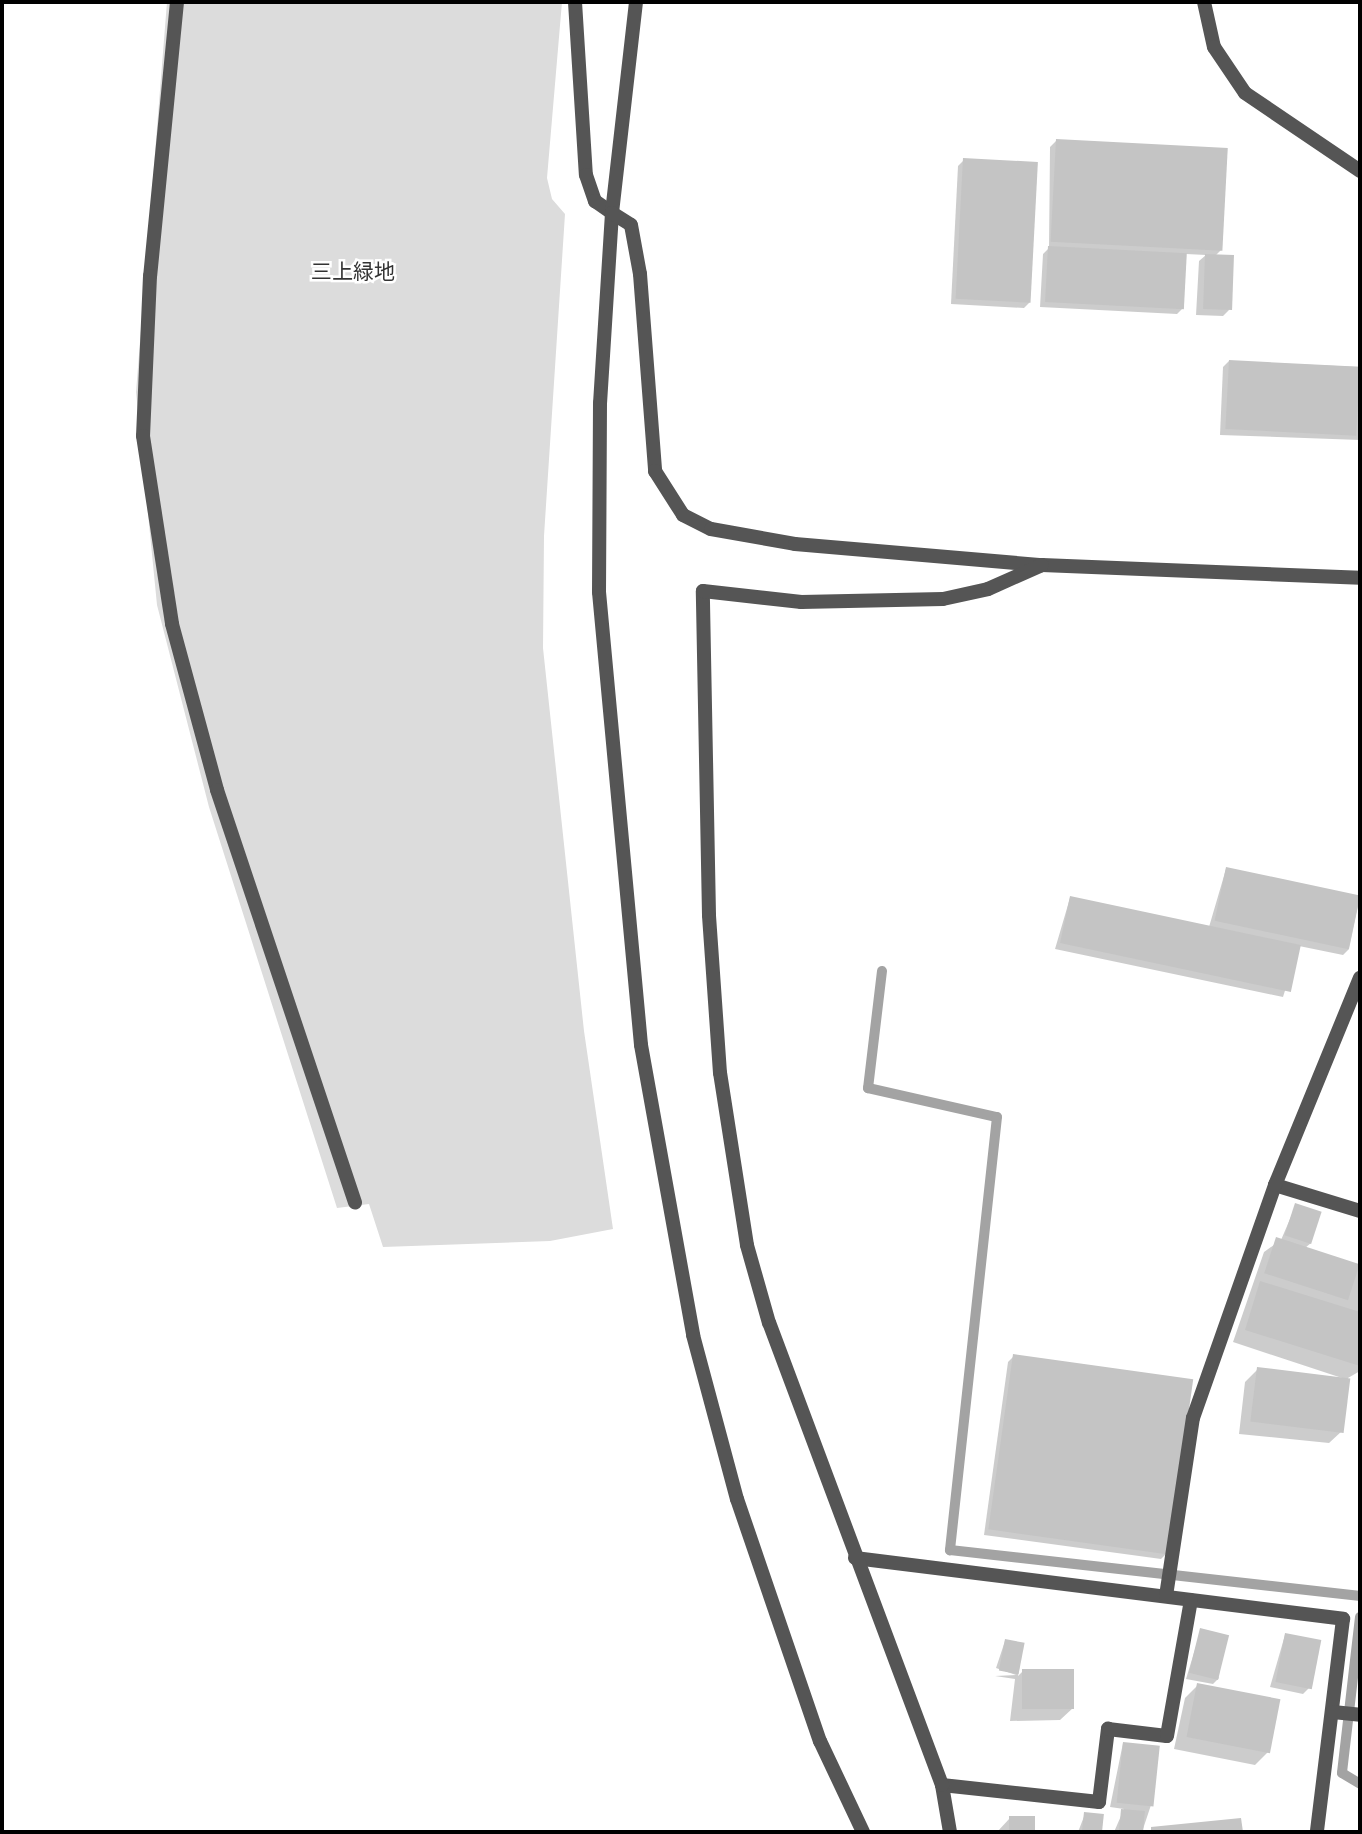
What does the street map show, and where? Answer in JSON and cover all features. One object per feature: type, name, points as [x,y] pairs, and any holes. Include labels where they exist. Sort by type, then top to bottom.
[{"type":"street","points":[[177,2],[150,276],[143,436],[172,624],[217,790],[355,1203]]},
{"type":"street","points":[[575,2],[586,175],[595,201],[631,225],[640,274],[655,471],[683,515],[711,529],[795,544],[1042,565],[1360,578]]},
{"type":"street","points":[[636,2],[612,213],[600,404],[599,592],[641,1045],[693,1335],[737,1499],[820,1741],[863,1832]]},
{"type":"street","points":[[1203,2],[1214,47],[1245,93],[1360,171]]},
{"type":"street","points":[[950,1832],[942,1785],[855,1559],[765,1310],[747,1245],[720,1073],[709,915],[703,591],[801,602],[943,599],[988,589],[1042,565]]},
{"type":"street","points":[[1166,1597],[1193,1418],[1275,1185],[1359,983]]},
{"type":"street","points":[[1275,1185],[1360,1211]]},
{"type":"street","points":[[855,1559],[1343,1619],[1334,1712],[1317,1832]]},
{"type":"street","points":[[942,1785],[1099,1802],[1108,1729],[1167,1736],[1191,1600]]},
{"type":"street","points":[[1334,1712],[1360,1715]]},
{"type":"green space","name":"三上緑地","points":[[167,2],[562,2],[547,178],[552,199],[565,214],[544,536],[543,648],[584,1031],[613,1229],[550,1241],[383,1247],[369,1204],[337,1208],[209,807],[157,605],[136,392]]},
{"type":"building","points":[[1056,139],[1228,148],[1222,251],[1051,242]]},
{"type":"building","points":[[963,158],[1038,162],[1031,303],[956,299]]},
{"type":"building","points":[[1048,246],[1187,253],[1184,309],[1045,302]]},
{"type":"building","points":[[1205,254],[1234,255],[1232,310],[1203,309]]},
{"type":"building","points":[[1229,360],[1360,367],[1356,436],[1225,429]]},
{"type":"building","points":[[1226,867],[1360,895],[1349,949],[1215,921]]},
{"type":"building","points":[[1070,896],[1301,945],[1291,992],[1060,943]]},
{"type":"building","points":[[1295,1203],[1322,1212],[1311,1244],[1284,1235]]},
{"type":"building","points":[[1276,1237],[1360,1264],[1348,1300],[1264,1273]]},
{"type":"building","points":[[1260,1281],[1360,1312],[1360,1366],[1245,1330]]},
{"type":"building","points":[[1013,1354],[1193,1379],[1169,1555],[988,1529]]},
{"type":"building","points":[[1257,1367],[1350,1378],[1344,1433],[1250,1422]]},
{"type":"building","points":[[1200,1628],[1229,1635],[1218,1680],[1189,1673]]},
{"type":"building","points":[[1285,1633],[1321,1640],[1312,1689],[1275,1682]]},
{"type":"building","points":[[1005,1639],[1025,1643],[1019,1674],[999,1670]]},
{"type":"building","points":[[1022,1669],[1074,1669],[1074,1709],[1022,1709]]},
{"type":"building","points":[[1197,1683],[1280,1699],[1270,1753],[1187,1737]]},
{"type":"building","points":[[1123,1742],[1160,1746],[1153,1807],[1117,1803]]},
{"type":"building","points":[[1121,1809],[1145,1811],[1143,1832],[1119,1832]]},
{"type":"building","points":[[1084,1812],[1104,1814],[1102,1832],[1082,1831]]},
{"type":"building","points":[[1009,1816],[1035,1816],[1035,1832],[1009,1832]]},
{"type":"building","points":[[1241,1818],[1243,1832],[1151,1832],[1151,1827]]},
{"type":"waterway","points":[[882,971],[868,1088],[997,1117],[950,1550],[1360,1596]]},
{"type":"waterway","points":[[1360,1617],[1342,1773],[1360,1784]]}]
